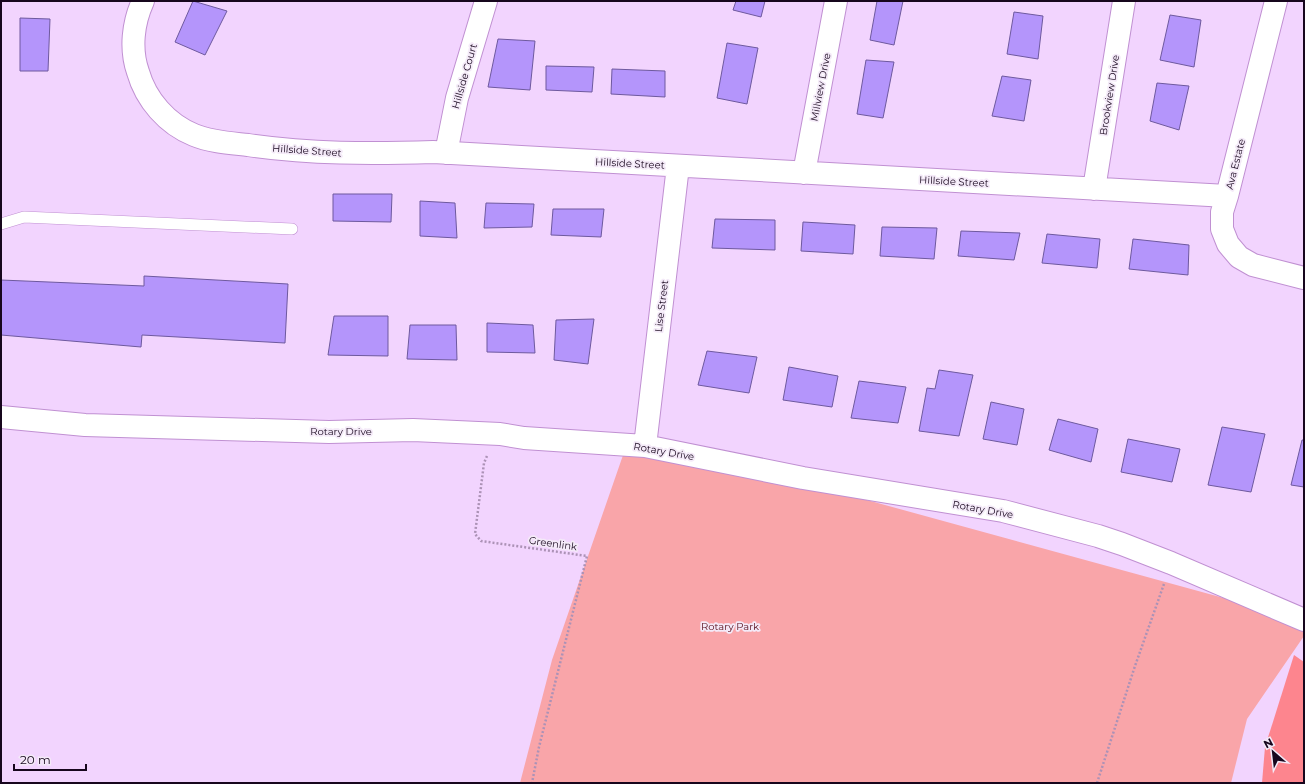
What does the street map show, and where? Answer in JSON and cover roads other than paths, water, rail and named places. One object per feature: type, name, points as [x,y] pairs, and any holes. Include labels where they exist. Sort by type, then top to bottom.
[{"type":"street","name":"Hillside Street","points":[[143,1],[138,14],[134,35],[134,59],[139,78],[145,92],[163,115],[181,128],[194,135],[209,140],[314,152],[367,154],[432,152],[1227,196]]},
{"type":"street","name":"Hillside Court","points":[[446,153],[456,98],[486,1]]},
{"type":"street","name":"Millview Drive","points":[[804,173],[836,1]]},
{"type":"street","name":"Brookview Drive","points":[[1094,189],[1124,1]]},
{"type":"street","name":"Ava Estate","points":[[1276,1],[1222,212],[1222,229],[1228,244],[1239,257],[1254,265],[1304,278]]},
{"type":"street","name":"Lise Street","points":[[645,446],[678,166]]},
{"type":"street","name":"Rotary Drive","points":[[1,417],[84,425],[329,432],[413,430],[500,434],[524,438],[645,446],[804,478],[1003,511],[1111,540],[1171,563],[1304,620]]},
{"type":"lane","points":[[1,224],[24,217],[292,229]]},
{"type":"park label","name":"Rotary Park","points":[[730,626]]}]
